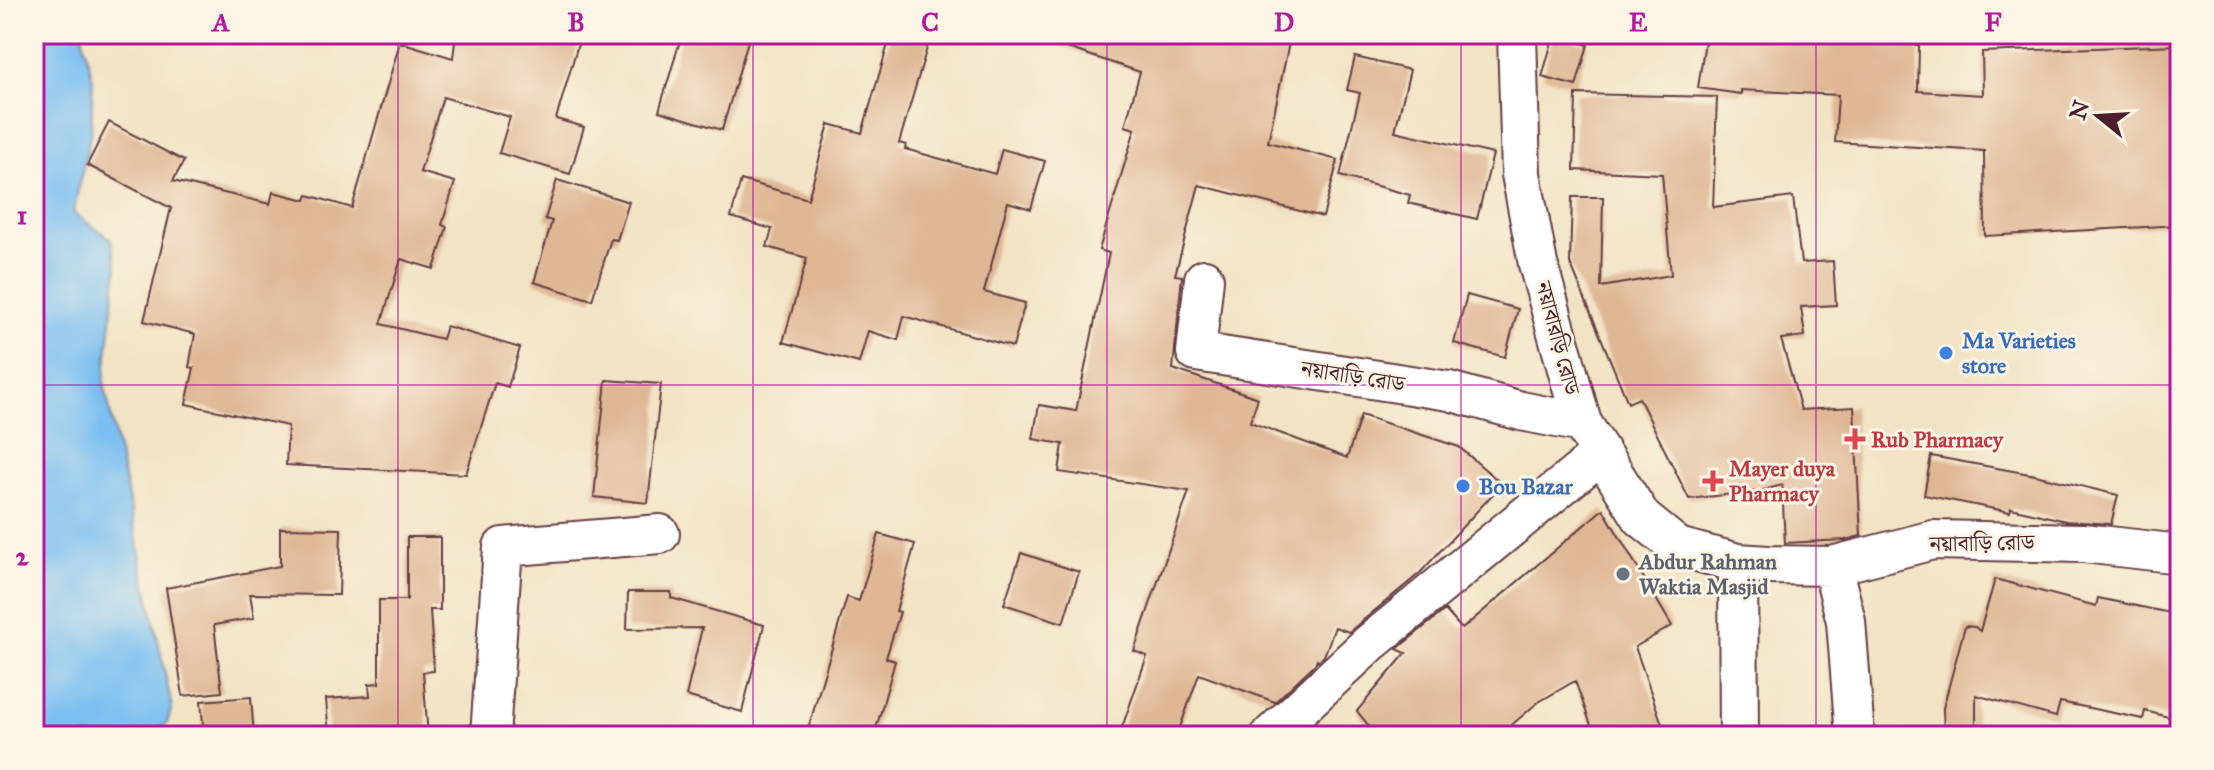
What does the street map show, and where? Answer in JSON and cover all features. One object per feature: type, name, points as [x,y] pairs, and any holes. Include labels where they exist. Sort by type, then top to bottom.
[{"type":"street","name":"নয়াবারড়ি রোড","points":[[1517,34],[1521,174],[1538,264],[1592,439],[1642,518],[1678,547],[1738,563]]},
{"type":"street","name":"নয়াবাড়ি রোড","points":[[1204,279],[1196,352],[1449,391],[1521,411],[1592,439]]},
{"type":"street","points":[[1270,736],[1592,439]]},
{"type":"street","points":[[490,736],[503,547],[660,534]]},
{"type":"street","name":"নয়াবাড়ি রোড","points":[[1738,563],[1832,566],[1933,540],[2083,543],[2180,554]]},
{"type":"street","points":[[1738,563],[1739,736]]},
{"type":"street","points":[[1832,566],[1846,621],[1855,736]]},
{"type":"water","points":[[34,34],[82,34],[93,80],[91,131],[73,213],[111,239],[117,267],[104,383],[172,707],[167,723],[147,736],[49,736],[34,727]]},
{"type":"building","points":[[456,34],[581,34],[556,119],[584,127],[570,174],[499,153],[510,117],[443,97],[420,172],[455,182],[442,225],[447,227],[434,269],[401,259],[381,324],[442,339],[446,326],[520,348],[508,387],[495,383],[466,474],[286,465],[288,426],[186,404],[194,368],[189,367],[195,334],[144,321],[171,208],[87,165],[109,122],[184,161],[173,181],[270,204],[273,192],[306,200],[308,195],[352,208],[400,42],[453,58]]},
{"type":"building","points":[[682,34],[750,34],[722,130],[659,111]]},
{"type":"building","points":[[891,34],[931,34],[899,143],[906,145],[905,149],[995,174],[1002,149],[1045,161],[1031,209],[1008,202],[984,292],[1025,303],[1013,347],[904,316],[898,340],[868,331],[859,363],[783,342],[807,258],[767,247],[772,229],[731,217],[741,180],[808,199],[829,124],[862,133]]},
{"type":"building","points":[[1044,34],[1249,34],[1289,43],[1268,142],[1338,160],[1323,217],[1199,185],[1175,275],[1182,276],[1173,369],[1258,398],[1250,422],[1347,458],[1361,415],[1459,447],[1502,484],[1420,573],[1349,632],[1335,627],[1324,656],[1317,659],[1275,702],[1199,674],[1177,736],[1119,736],[1147,656],[1134,651],[1189,491],[1059,472],[1063,444],[1033,439],[1039,405],[1076,411],[1109,253],[1099,250],[1135,129],[1125,126],[1140,72],[1043,40]]},
{"type":"building","points":[[1706,34],[1806,36],[1806,41],[1919,45],[1918,91],[1983,95],[1982,52],[2180,45],[2180,225],[1985,236],[1984,151],[1835,142],[1838,95],[1741,90],[1741,94],[1698,88]]},
{"type":"building","points":[[1554,35],[1588,45],[1576,86],[1542,77]]},
{"type":"building","points":[[1355,57],[1410,70],[1395,131],[1493,154],[1477,219],[1408,203],[1410,195],[1340,176],[1360,93],[1347,90]]},
{"type":"building","points":[[1576,94],[1717,97],[1713,207],[1793,197],[1801,263],[1833,261],[1836,305],[1801,307],[1805,336],[1781,339],[1801,410],[1854,407],[1861,536],[1845,540],[1785,543],[1782,485],[1760,491],[1689,499],[1639,398],[1628,403],[1570,263],[1572,197],[1603,197],[1601,287],[1671,275],[1662,174],[1574,170]]},
{"type":"building","points":[[557,180],[629,202],[617,240],[611,239],[592,300],[534,282],[552,221],[545,219]]},
{"type":"building","points":[[1467,295],[1518,309],[1505,357],[1454,343]]},
{"type":"building","points":[[606,380],[661,384],[648,503],[594,497]]},
{"type":"building","points":[[1931,456],[2035,475],[2118,495],[2111,524],[2066,521],[2011,508],[2010,512],[1924,495]]},
{"type":"building","points":[[1603,509],[1672,626],[1635,647],[1663,727],[1639,736],[1595,736],[1575,681],[1537,703],[1499,736],[1377,736],[1357,711],[1406,653],[1397,649],[1445,610],[1462,629]]},
{"type":"building","points":[[280,528],[341,529],[339,595],[250,594],[254,618],[214,625],[222,692],[183,696],[166,588],[280,566]]},
{"type":"building","points":[[879,534],[915,544],[886,658],[895,661],[874,736],[806,736],[847,597],[859,601]]},
{"type":"building","points":[[407,537],[440,537],[440,610],[430,610],[434,671],[423,672],[428,736],[329,736],[326,699],[370,696],[369,684],[379,683],[379,600],[407,600]]},
{"type":"building","points":[[1021,553],[1079,572],[1063,623],[1004,604]]},
{"type":"building","points":[[1995,579],[2096,606],[2098,598],[2180,615],[2180,720],[2145,711],[2143,719],[2060,702],[2056,717],[1976,695],[1976,736],[1944,736],[1943,708],[1965,626],[1980,631]]},
{"type":"building","points":[[628,592],[671,592],[671,598],[764,625],[742,712],[686,696],[702,628],[627,629]]},
{"type":"building","points":[[251,697],[254,736],[204,736],[201,701]]},
{"type":"place","name":"Ma Varieties store","points":[[1946,353]]},
{"type":"place","name":"Rub Pharmacy","points":[[1855,439]]},
{"type":"place","name":"Mayer duya Pharmacy","points":[[1713,481]]},
{"type":"place","name":"Bou Bazar","points":[[1463,486]]},
{"type":"place","name":"Abdur Rahman Waktia Masjid","points":[[1623,574]]}]
